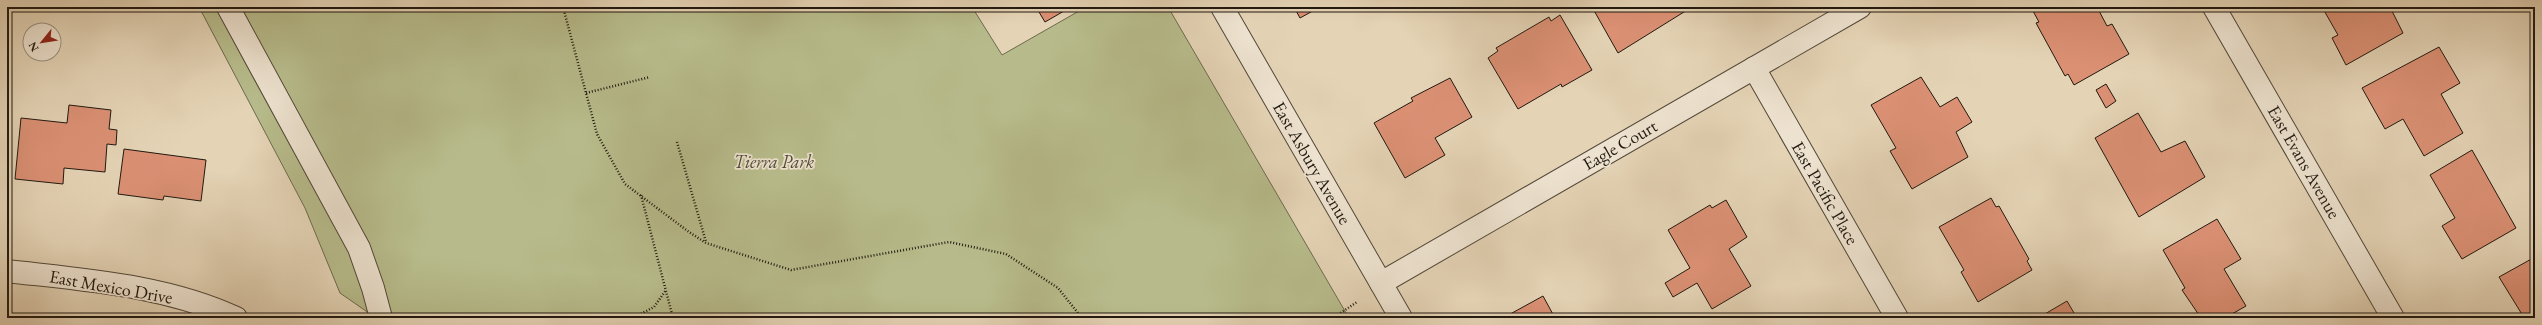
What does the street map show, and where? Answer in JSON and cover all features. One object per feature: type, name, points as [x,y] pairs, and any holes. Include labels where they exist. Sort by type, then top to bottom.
[{"type":"street","points":[[228,7],[359,248],[373,288],[380,318]]},
{"type":"street","name":"East Asbury Avenue","points":[[1222,7],[1401,318]]},
{"type":"street","name":"Eagle Court","points":[[1381,283],[1860,7]]},
{"type":"street","name":"East Evans Avenue","points":[[2214,7],[2393,318]]},
{"type":"street","name":"East Pacific Place","points":[[1754,68],[1897,318]]},
{"type":"street","name":"East Mexico Drive","points":[[7,271],[120,285],[177,298],[236,318]]},
{"type":"path","points":[[563,7],[597,134],[625,184],[706,243],[791,270],[949,242],[1006,254],[1058,288],[1082,318]]},
{"type":"path","points":[[586,94],[650,77]]},
{"type":"path","points":[[677,142],[706,243]]},
{"type":"path","points":[[640,195],[673,318]]},
{"type":"path","points":[[633,318],[654,307],[666,289]]},
{"type":"green space","name":"Tierra Park","points":[[199,7],[972,7],[1002,55],[1086,7],[1168,7],[1349,318],[376,318],[340,293],[305,208]]},
{"type":"building","points":[[1036,7],[1071,7],[1045,22]]},
{"type":"building","points":[[1294,7],[1320,7],[1300,18]]},
{"type":"building","points":[[1592,7],[1692,7],[1618,53]]},
{"type":"building","points":[[2040,7],[2097,7],[2107,26],[2112,24],[2129,54],[2074,85],[2068,74],[2065,76],[2036,23],[2039,22],[2033,11]]},
{"type":"building","points":[[2322,7],[2390,7],[2403,33],[2346,65],[2332,38],[2338,35]]},
{"type":"building","points":[[1560,15],[1592,70],[1562,87],[1561,84],[1518,109],[1488,58],[1498,51],[1496,48],[1549,17],[1551,21]]},
{"type":"building","points":[[2439,47],[2460,83],[2441,94],[2463,133],[2424,156],[2403,119],[2385,129],[2362,88]]},
{"type":"building","points":[[1921,77],[1940,107],[1957,97],[1972,122],[1956,132],[1968,157],[1912,189],[1890,151],[1896,148],[1871,105]]},
{"type":"building","points":[[1450,78],[1472,117],[1435,138],[1445,155],[1405,178],[1374,123],[1413,101],[1411,98]]},
{"type":"building","points":[[2106,84],[2116,101],[2106,108],[2096,90]]},
{"type":"building","points":[[69,105],[111,110],[109,129],[117,130],[116,145],[107,144],[105,172],[64,168],[63,184],[15,179],[21,118],[67,123]]},
{"type":"building","points":[[2138,113],[2161,152],[2185,141],[2205,177],[2139,217],[2095,138]]},
{"type":"building","points":[[124,149],[206,160],[201,201],[164,196],[163,200],[118,194]]},
{"type":"building","points":[[2472,150],[2516,228],[2462,259],[2442,226],[2455,218],[2430,175]]},
{"type":"building","points":[[1991,198],[1996,207],[1999,206],[2029,259],[2027,261],[2032,270],[1978,302],[1961,272],[1964,270],[1939,227]]},
{"type":"building","points":[[1726,200],[1747,237],[1729,249],[1751,286],[1712,309],[1697,283],[1673,297],[1665,283],[1690,268],[1668,230],[1710,205],[1712,208]]},
{"type":"building","points":[[2217,219],[2241,259],[2224,269],[2246,306],[2225,318],[2201,318],[2182,290],[2185,288],[2163,250]]},
{"type":"building","points":[[2535,257],[2535,318],[2520,318],[2523,316],[2499,277]]},
{"type":"building","points":[[1543,296],[1555,318],[1503,318]]},
{"type":"building","points":[[2067,301],[2077,318],[2038,318]]}]
